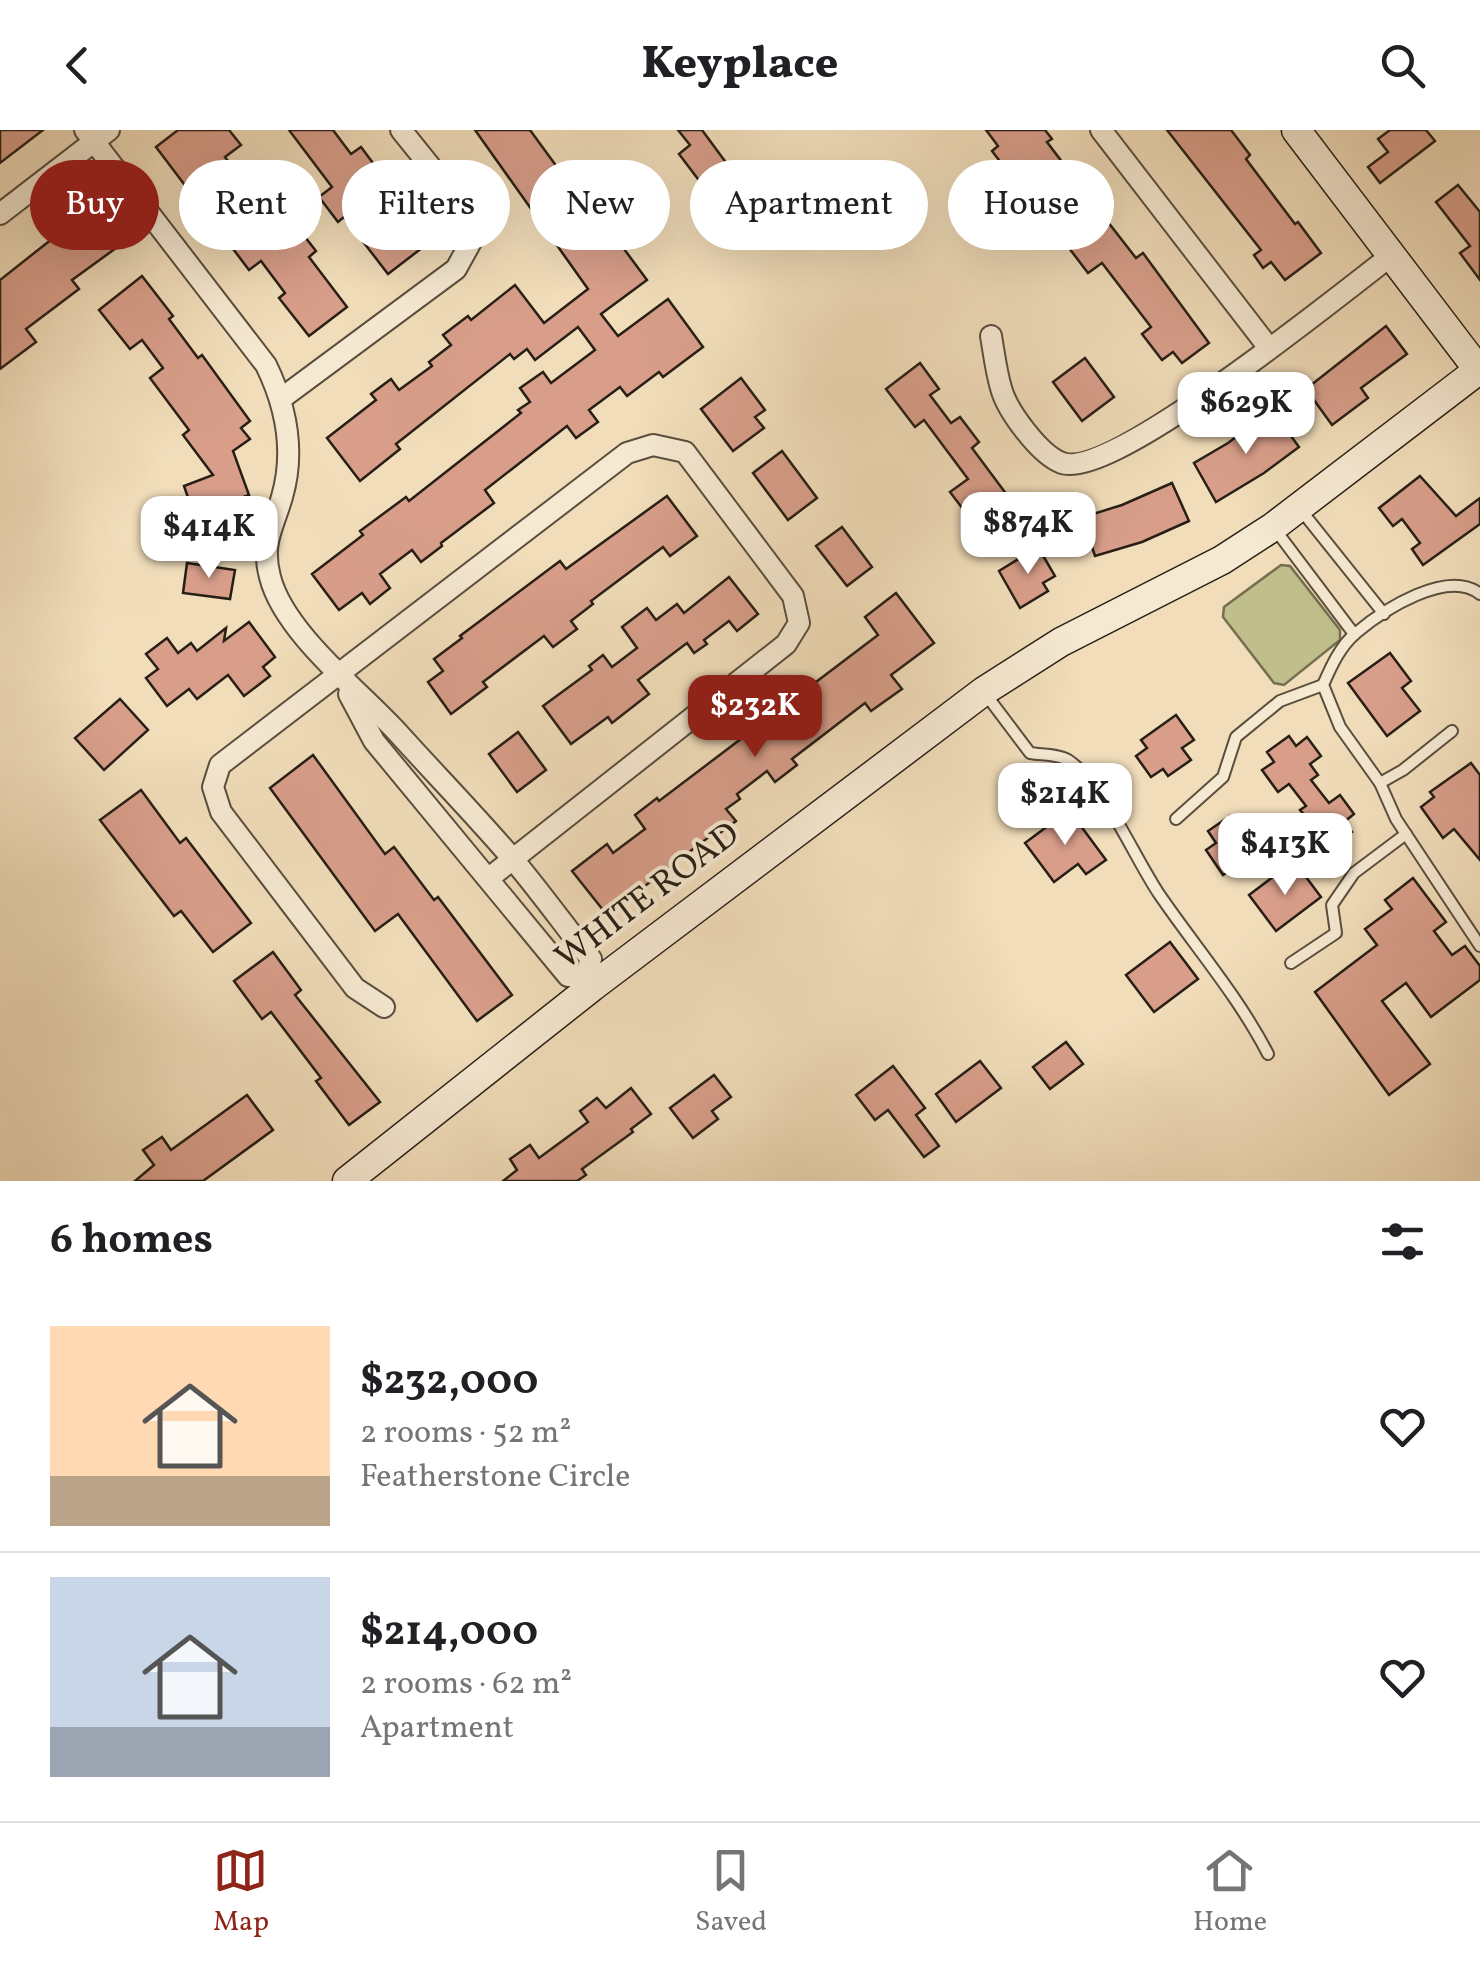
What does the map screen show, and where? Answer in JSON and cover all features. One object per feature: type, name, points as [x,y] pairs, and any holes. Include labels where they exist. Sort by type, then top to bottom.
[{"type":"street","points":[[282,398],[456,269],[472,240],[463,206],[401,130]]},
{"type":"street","points":[[1101,130],[1269,348]]},
{"type":"street","points":[[1296,130],[1480,370]]},
{"type":"street","points":[[0,214],[96,134],[266,365],[282,398],[288,434],[284,494],[265,543],[270,579],[290,618],[513,859],[591,959],[588,982],[568,976],[374,741],[339,674]]},
{"type":"street","points":[[991,336],[1002,393],[1039,450],[1065,464],[1094,461],[1172,419],[1392,255]]},
{"type":"street","name":"WHITE ROAD","points":[[347,1181],[588,982],[992,685],[1061,642],[1222,560],[1299,508],[1480,370]]},
{"type":"street","points":[[384,1008],[356,988],[221,812],[213,787],[220,765],[627,452],[653,445],[684,452],[794,596],[799,623],[786,644],[489,878]]},
{"type":"lane","points":[[1299,508],[1384,614]]},
{"type":"lane","points":[[1273,527],[1354,634]]},
{"type":"lane","points":[[1480,594],[1470,586],[1438,585],[1384,614],[1354,634],[1334,660],[1324,685],[1340,727],[1380,783],[1406,834],[1480,946]]},
{"type":"lane","points":[[992,685],[1030,753],[1070,761],[1101,798],[1157,891],[1241,1003],[1268,1054]]},
{"type":"lane","points":[[1176,819],[1223,777],[1236,737],[1280,701],[1324,685]]},
{"type":"lane","points":[[1380,783],[1452,732]]},
{"type":"lane","points":[[1291,963],[1336,934],[1332,905],[1354,873],[1406,834]]},
{"type":"shaded area","points":[[1281,565],[1290,566],[1340,630],[1340,640],[1284,685],[1274,683],[1223,617],[1224,607]]},
{"type":"building","points":[[0,130],[43,130],[0,163]]},
{"type":"building","points":[[178,130],[229,130],[241,145],[225,157],[227,160],[179,160],[179,177],[156,147]]},
{"type":"building","points":[[289,130],[333,130],[351,154],[361,147],[371,160],[342,160],[342,219],[338,222],[322,201],[322,195],[332,187],[322,174],[322,160],[312,160]]},
{"type":"building","points":[[475,130],[530,130],[552,160],[530,160],[530,207],[510,179],[510,160],[496,160]]},
{"type":"building","points":[[678,130],[702,130],[724,160],[690,160],[690,169],[679,154],[690,145]]},
{"type":"building","points":[[986,130],[1045,130],[1052,139],[1047,142],[1061,160],[999,160],[992,151],[998,146]]},
{"type":"building","points":[[1167,130],[1231,130],[1250,155],[1246,159],[1321,253],[1285,280],[1271,262],[1263,268],[1254,255],[1261,250]]},
{"type":"building","points":[[1390,130],[1426,130],[1435,141],[1380,183],[1368,167],[1388,152],[1378,139]]},
{"type":"building","points":[[1458,185],[1480,212],[1480,280],[1460,253],[1470,246],[1436,202]]},
{"type":"building","points":[[1114,230],[1136,258],[1143,253],[1209,343],[1182,363],[1173,352],[1162,360],[1142,334],[1151,327],[1102,263],[1088,273],[1071,250],[1114,250]]},
{"type":"building","points":[[38,250],[113,250],[72,280],[79,289],[26,329],[36,342],[0,369],[0,280]]},
{"type":"building","points":[[234,250],[315,250],[309,257],[347,307],[309,336],[279,298],[285,293],[261,261],[249,270]]},
{"type":"building","points":[[369,250],[419,250],[388,274]]},
{"type":"building","points":[[560,250],[625,250],[647,280],[601,314],[618,336],[668,299],[703,347],[663,377],[659,372],[627,396],[620,387],[589,410],[598,422],[576,438],[567,426],[485,490],[494,503],[442,546],[421,562],[412,550],[380,574],[390,588],[370,604],[362,593],[339,610],[312,574],[363,535],[360,531],[406,497],[409,501],[521,413],[518,410],[530,402],[520,388],[543,372],[551,383],[595,350],[578,327],[535,360],[527,349],[514,359],[510,354],[396,444],[400,449],[360,481],[327,438],[376,400],[371,394],[391,379],[399,390],[432,366],[429,362],[451,345],[443,335],[468,316],[471,320],[515,285],[544,323],[588,289]]},
{"type":"building","points":[[142,276],[173,316],[169,319],[198,358],[202,355],[250,421],[241,428],[250,439],[233,451],[249,495],[194,515],[184,486],[213,475],[183,435],[189,430],[150,378],[163,368],[142,340],[130,349],[99,310]]},
{"type":"building","points":[[1386,326],[1407,354],[1361,388],[1368,398],[1332,425],[1306,389]]},
{"type":"building","points":[[1085,358],[1114,397],[1082,421],[1053,382]]},
{"type":"building","points":[[920,363],[939,389],[930,395],[951,423],[960,417],[979,442],[972,448],[1007,495],[972,521],[950,492],[968,479],[924,420],[915,427],[886,389]]},
{"type":"building","points":[[741,378],[765,410],[755,417],[764,428],[733,451],[701,409]]},
{"type":"building","points":[[1272,410],[1299,447],[1216,502],[1194,463]]},
{"type":"building","points":[[782,451],[817,498],[788,520],[753,473]]},
{"type":"building","points":[[1420,476],[1456,516],[1480,498],[1480,524],[1423,565],[1412,549],[1420,543],[1402,519],[1393,526],[1379,508]]},
{"type":"building","points":[[1172,483],[1189,521],[1142,542],[1095,556],[1091,544],[1072,550],[1064,523],[1122,505]]},
{"type":"building","points":[[667,496],[697,536],[670,556],[663,547],[591,601],[593,604],[571,621],[577,629],[553,647],[544,636],[483,682],[487,687],[451,714],[428,682],[443,671],[434,659],[560,561],[566,569]]},
{"type":"building","points":[[842,527],[872,567],[847,586],[816,546]]},
{"type":"building","points":[[1038,547],[1055,576],[1043,583],[1048,591],[1020,608],[999,571]]},
{"type":"building","points":[[187,563],[235,570],[230,599],[183,593]]},
{"type":"building","points":[[729,577],[758,614],[737,631],[729,621],[694,653],[687,643],[638,680],[649,694],[612,723],[608,717],[571,744],[543,706],[592,670],[589,666],[603,655],[612,667],[637,648],[622,627],[647,608],[656,620],[677,604],[684,613]]},
{"type":"building","points":[[896,593],[934,643],[891,675],[902,689],[871,711],[865,703],[792,759],[797,765],[775,782],[767,771],[737,794],[740,799],[726,809],[736,821],[716,836],[714,833],[607,915],[572,871],[607,844],[613,853],[645,829],[635,815],[657,798],[659,801],[878,635],[865,617]]},
{"type":"building","points":[[249,622],[275,657],[263,667],[270,676],[244,696],[228,675],[197,699],[189,689],[167,706],[146,678],[158,669],[146,654],[167,638],[178,653],[191,643],[197,651],[226,628],[224,641]]},
{"type":"building","points":[[1390,653],[1411,681],[1402,688],[1420,711],[1387,736],[1348,683]]},
{"type":"building","points":[[120,699],[148,730],[104,770],[75,738]]},
{"type":"building","points":[[1176,715],[1194,740],[1182,748],[1191,760],[1168,776],[1163,769],[1151,777],[1136,756],[1147,748],[1141,740]]},
{"type":"building","points":[[518,732],[546,770],[517,792],[489,754]]},
{"type":"building","points":[[1289,736],[1296,746],[1307,737],[1321,756],[1310,764],[1318,775],[1311,780],[1329,803],[1340,795],[1354,814],[1344,822],[1352,832],[1329,849],[1323,840],[1311,849],[1296,828],[1308,819],[1300,810],[1306,806],[1289,784],[1278,792],[1262,770],[1274,762],[1267,752]]},
{"type":"building","points":[[313,755],[385,854],[394,847],[434,900],[438,897],[512,995],[477,1021],[398,914],[375,931],[270,788]]},
{"type":"building","points":[[1471,763],[1480,775],[1480,860],[1454,829],[1443,838],[1421,807],[1434,797],[1430,792]]},
{"type":"building","points":[[141,790],[180,843],[186,838],[251,923],[213,952],[181,911],[174,916],[100,820]]},
{"type":"building","points":[[1069,810],[1106,860],[1086,874],[1078,864],[1054,882],[1025,843]]},
{"type":"building","points":[[1230,816],[1238,827],[1250,818],[1268,843],[1223,875],[1206,850],[1216,843],[1208,831]]},
{"type":"building","points":[[1300,869],[1321,897],[1276,931],[1249,895],[1282,870],[1288,878]]},
{"type":"building","points":[[1413,878],[1446,922],[1434,931],[1452,955],[1465,946],[1480,966],[1480,980],[1431,1017],[1406,983],[1382,1001],[1430,1064],[1389,1095],[1315,992],[1377,945],[1365,929],[1392,909],[1385,900]]},
{"type":"building","points":[[1170,942],[1198,979],[1154,1012],[1126,975]]},
{"type":"building","points":[[273,952],[301,990],[295,995],[380,1102],[349,1125],[316,1081],[321,1078],[271,1012],[262,1019],[234,981]]},
{"type":"building","points":[[1066,1042],[1083,1064],[1050,1089],[1033,1067]]},
{"type":"building","points":[[980,1061],[1001,1088],[956,1122],[936,1094]]},
{"type":"building","points":[[893,1066],[925,1108],[916,1115],[939,1146],[924,1157],[888,1110],[875,1120],[856,1095]]},
{"type":"building","points":[[714,1075],[731,1097],[712,1111],[718,1119],[693,1138],[670,1108]]},
{"type":"building","points":[[631,1088],[651,1114],[582,1169],[586,1175],[577,1181],[503,1181],[517,1170],[510,1159],[530,1145],[539,1158],[588,1122],[580,1111],[597,1098],[606,1108]]},
{"type":"building","points":[[247,1095],[273,1130],[203,1181],[135,1181],[154,1165],[143,1150],[162,1137],[171,1150]]}]
